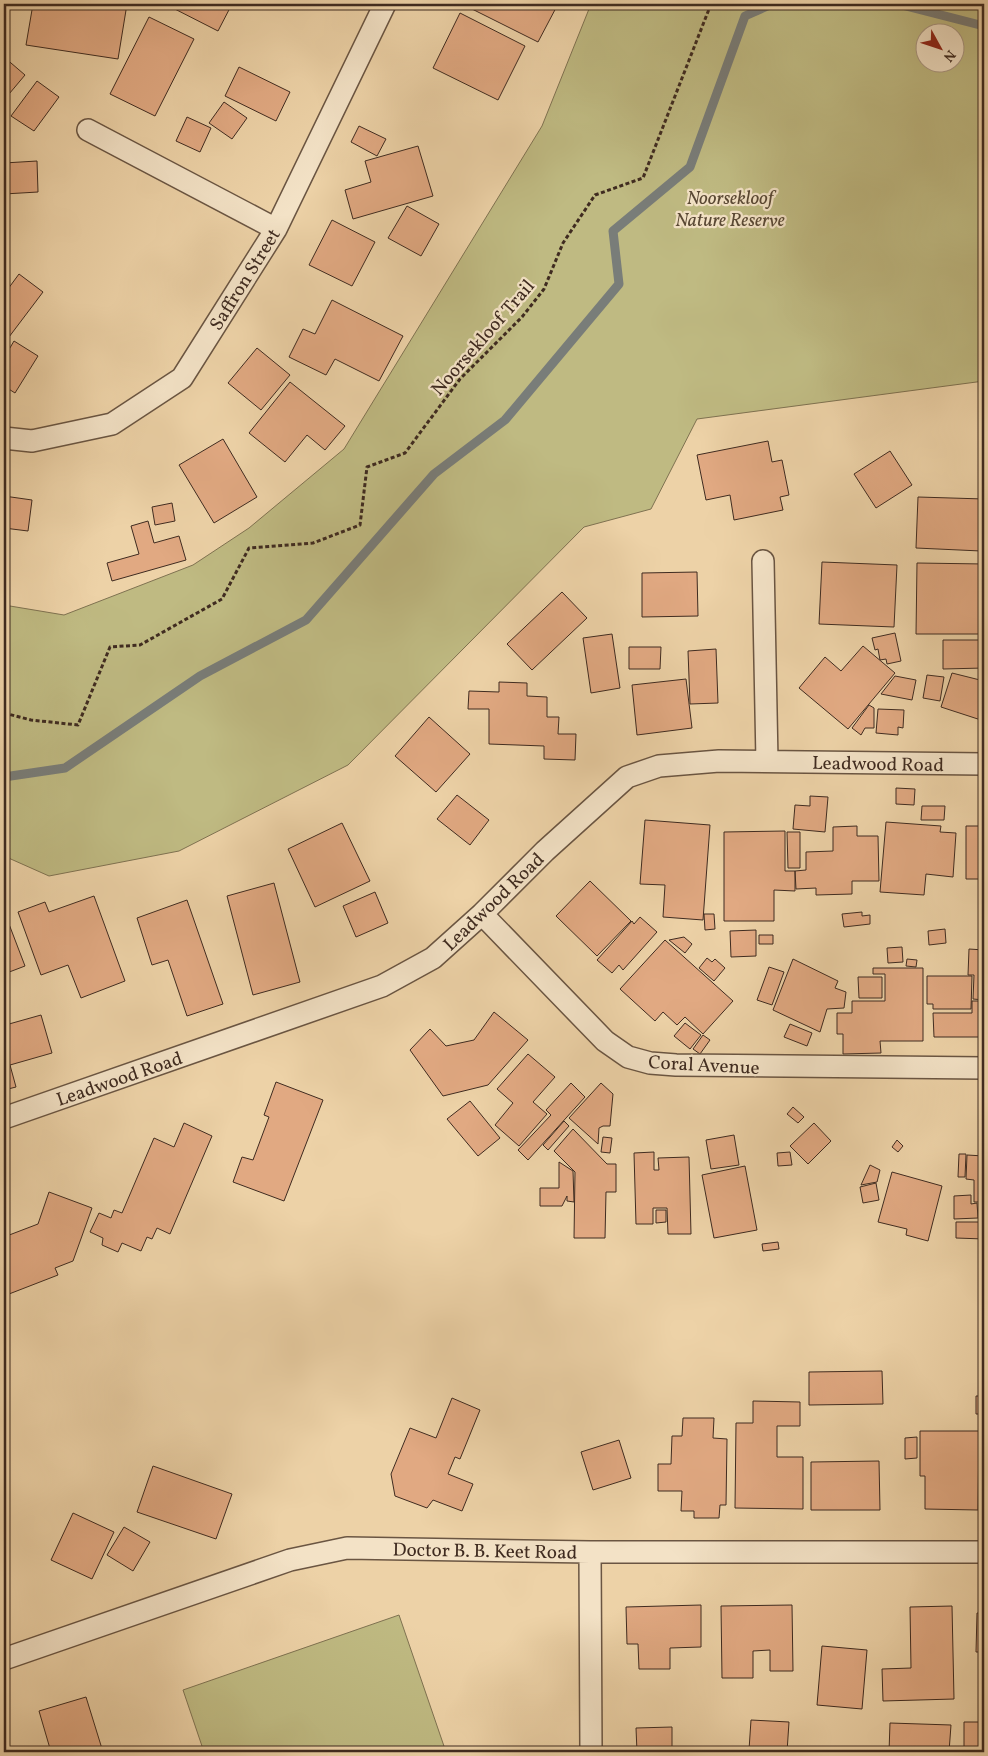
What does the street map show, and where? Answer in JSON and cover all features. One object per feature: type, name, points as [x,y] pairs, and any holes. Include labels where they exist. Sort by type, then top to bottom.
[{"type":"street","name":"Saffron Street","points":[[4,438],[32,441],[112,424],[182,378],[276,229],[385,4]]},
{"type":"street","points":[[88,130],[276,229]]},
{"type":"street","points":[[763,561],[767,761]]},
{"type":"street","name":"Leadwood Road","points":[[4,1118],[382,986],[433,958],[482,914],[545,851],[627,777],[659,766],[719,761],[984,764]]},
{"type":"street","name":"Coral Avenue","points":[[482,914],[605,1041],[628,1057],[650,1063],[701,1067],[984,1068]]},
{"type":"street","name":"Doctor B. B. Keet Road","points":[[4,1659],[290,1560],[347,1548],[590,1552],[984,1552]]},
{"type":"street","points":[[590,1552],[591,1752]]},
{"type":"path","name":"Noorsekloof Trail","points":[[4,713],[32,720],[78,725],[110,647],[140,645],[222,598],[249,548],[313,542],[360,525],[367,467],[405,453],[460,378],[522,317],[544,289],[563,243],[595,195],[643,178],[711,4]]},
{"type":"green space","name":"Noorsekloof Nature Reserve","points":[[591,4],[984,4],[984,381],[697,419],[651,509],[584,527],[348,765],[179,851],[49,876],[4,856],[4,605],[64,615],[193,565],[249,528],[344,449],[542,126]]},
{"type":"green space","points":[[399,1615],[446,1752],[204,1752],[183,1690]]},
{"type":"building","points":[[33,4],[64,4],[87,7],[87,4],[127,4],[118,59],[26,45]]},
{"type":"building","points":[[165,4],[232,4],[218,31]]},
{"type":"building","points":[[462,4],[558,4],[538,42]]},
{"type":"building","points":[[460,13],[525,46],[498,100],[433,68]]},
{"type":"building","points":[[149,17],[194,39],[155,116],[110,94]]},
{"type":"building","points":[[4,57],[25,75],[4,100]]},
{"type":"building","points":[[239,67],[290,92],[276,121],[225,96]]},
{"type":"building","points":[[37,81],[59,97],[34,131],[11,116]]},
{"type":"building","points":[[224,102],[247,118],[232,139],[209,123]]},
{"type":"building","points":[[187,117],[211,128],[200,152],[176,141]]},
{"type":"building","points":[[359,126],[386,139],[377,156],[351,142]]},
{"type":"building","points":[[418,146],[433,196],[353,219],[345,190],[371,182],[365,161]]},
{"type":"building","points":[[37,161],[38,192],[4,194],[4,163]]},
{"type":"building","points":[[407,206],[439,224],[421,256],[388,238]]},
{"type":"building","points":[[332,220],[375,242],[352,286],[309,265]]},
{"type":"building","points":[[19,274],[43,292],[9,337],[4,333],[4,292]]},
{"type":"building","points":[[332,300],[403,336],[379,381],[335,359],[326,375],[289,357],[303,329],[315,334]]},
{"type":"building","points":[[14,341],[38,356],[15,393],[4,386],[4,358]]},
{"type":"building","points":[[257,348],[290,375],[261,410],[228,383]]},
{"type":"building","points":[[290,382],[345,426],[325,450],[307,435],[285,462],[249,433]]},
{"type":"building","points":[[223,439],[257,497],[214,523],[179,465]]},
{"type":"building","points":[[768,441],[772,462],[782,460],[789,495],[780,497],[783,510],[734,520],[730,495],[706,500],[697,455]]},
{"type":"building","points":[[890,451],[912,485],[876,508],[854,474]]},
{"type":"building","points":[[4,496],[32,500],[28,531],[4,528]]},
{"type":"building","points":[[918,497],[984,499],[981,551],[916,548]]},
{"type":"building","points":[[172,503],[175,521],[155,525],[152,507]]},
{"type":"building","points":[[148,521],[154,543],[179,536],[186,560],[112,581],[107,563],[139,554],[131,526]]},
{"type":"building","points":[[822,562],[897,565],[894,627],[819,624]]},
{"type":"building","points":[[917,563],[984,564],[984,634],[916,634]]},
{"type":"building","points":[[697,572],[698,616],[642,617],[642,573]]},
{"type":"building","points":[[562,592],[587,618],[532,670],[507,644]]},
{"type":"building","points":[[895,633],[901,661],[887,664],[886,659],[880,660],[878,649],[875,650],[872,638]]},
{"type":"building","points":[[612,634],[620,688],[591,693],[583,638]]},
{"type":"building","points":[[943,640],[984,640],[984,668],[943,669]]},
{"type":"building","points":[[863,646],[895,673],[848,729],[799,688],[825,657],[841,671]]},
{"type":"building","points":[[629,647],[661,647],[660,669],[629,669]]},
{"type":"building","points":[[716,649],[718,703],[690,704],[688,651]]},
{"type":"building","points":[[952,673],[984,681],[984,721],[941,707]]},
{"type":"building","points":[[927,675],[944,677],[940,701],[923,698]]},
{"type":"building","points":[[895,676],[916,680],[912,700],[881,694]]},
{"type":"building","points":[[686,679],[692,728],[637,735],[632,685]]},
{"type":"building","points":[[499,682],[527,683],[527,696],[547,697],[547,717],[559,717],[558,734],[576,734],[575,760],[544,759],[544,746],[489,744],[489,709],[468,709],[469,691],[499,692]]},
{"type":"building","points":[[869,705],[874,708],[874,728],[865,728],[861,735],[852,728]]},
{"type":"building","points":[[878,709],[904,710],[903,728],[898,727],[898,735],[876,733]]},
{"type":"building","points":[[429,717],[470,754],[436,792],[395,756]]},
{"type":"building","points":[[896,788],[915,789],[914,805],[896,804]]},
{"type":"building","points":[[457,795],[489,820],[470,845],[437,819]]},
{"type":"building","points":[[810,796],[828,797],[825,832],[793,829],[795,805],[810,806]]},
{"type":"building","points":[[922,806],[945,806],[944,820],[921,820]]},
{"type":"building","points":[[645,820],[710,825],[703,920],[663,917],[665,885],[640,884]]},
{"type":"building","points":[[886,822],[941,826],[940,832],[956,833],[953,877],[926,874],[924,895],[880,892]]},
{"type":"building","points":[[342,823],[370,881],[315,907],[288,849]]},
{"type":"building","points":[[857,826],[857,836],[878,836],[879,881],[852,881],[852,894],[816,895],[816,888],[796,889],[795,871],[806,870],[806,852],[833,851],[833,827]]},
{"type":"building","points":[[966,826],[984,826],[984,879],[966,879]]},
{"type":"building","points":[[785,831],[785,871],[795,871],[795,891],[774,890],[774,921],[724,921],[724,832]]},
{"type":"building","points":[[787,832],[800,832],[800,868],[788,868]]},
{"type":"building","points":[[590,881],[631,921],[597,956],[556,916]]},
{"type":"building","points":[[274,883],[300,982],[253,995],[227,896]]},
{"type":"building","points":[[375,892],[388,923],[356,937],[343,906]]},
{"type":"building","points":[[94,896],[125,981],[81,998],[68,965],[41,975],[18,912],[45,902],[49,912]]},
{"type":"building","points":[[187,900],[223,1004],[187,1016],[168,960],[152,965],[137,918]]},
{"type":"building","points":[[4,911],[25,966],[4,974]]},
{"type":"building","points":[[862,912],[862,916],[870,915],[870,924],[844,927],[842,914]]},
{"type":"building","points":[[704,914],[714,914],[715,929],[705,930]]},
{"type":"building","points":[[640,917],[657,932],[623,970],[619,965],[612,973],[597,960],[632,921],[634,924]]},
{"type":"building","points":[[945,929],[946,943],[929,945],[928,931]]},
{"type":"building","points":[[756,930],[756,956],[731,957],[730,931]]},
{"type":"building","points":[[759,935],[773,935],[773,944],[759,944]]},
{"type":"building","points":[[684,937],[692,944],[685,953],[669,940]]},
{"type":"building","points":[[665,940],[733,1001],[703,1034],[685,1017],[677,1025],[663,1012],[655,1021],[620,989]]},
{"type":"building","points":[[902,947],[903,962],[888,963],[887,948]]},
{"type":"building","points":[[969,949],[984,950],[984,1000],[973,999],[974,975],[968,975]]},
{"type":"building","points":[[707,958],[712,962],[715,959],[725,968],[714,981],[699,968]]},
{"type":"building","points":[[793,959],[838,981],[835,988],[846,992],[844,1008],[827,1009],[820,1032],[773,1010]]},
{"type":"building","points":[[907,959],[917,960],[916,967],[906,966]]},
{"type":"building","points":[[769,967],[784,972],[772,1005],[757,1000]]},
{"type":"building","points":[[873,968],[923,968],[923,1041],[880,1041],[881,1053],[843,1054],[843,1034],[837,1034],[837,1013],[852,1013],[852,1001],[885,1001],[885,974],[873,974]]},
{"type":"building","points":[[927,976],[972,976],[971,1009],[933,1009],[933,1004],[927,1004]]},
{"type":"building","points":[[858,977],[882,977],[882,998],[859,998]]},
{"type":"building","points":[[972,1001],[982,1001],[983,1037],[934,1037],[933,1013],[972,1013]]},
{"type":"building","points":[[4,1007],[9,1024],[41,1015],[52,1053],[10,1065],[16,1087],[4,1090]]},
{"type":"building","points":[[494,1012],[528,1040],[488,1085],[443,1096],[410,1050],[430,1029],[446,1046],[474,1040]]},
{"type":"building","points":[[685,1023],[701,1035],[690,1049],[674,1036]]},
{"type":"building","points":[[790,1024],[812,1033],[807,1046],[784,1037]]},
{"type":"building","points":[[703,1035],[710,1040],[700,1054],[693,1049]]},
{"type":"building","points":[[528,1054],[555,1077],[533,1102],[547,1114],[519,1146],[495,1125],[513,1103],[497,1089]]},
{"type":"building","points":[[276,1082],[323,1100],[284,1201],[233,1182],[242,1157],[253,1160],[269,1117],[264,1115]]},
{"type":"building","points":[[571,1083],[585,1097],[528,1160],[518,1150],[551,1115],[546,1110]]},
{"type":"building","points":[[601,1083],[613,1094],[610,1126],[599,1128],[598,1144],[569,1118]]},
{"type":"building","points":[[470,1101],[500,1138],[478,1156],[447,1119]]},
{"type":"building","points":[[793,1107],[804,1117],[798,1123],[787,1114]]},
{"type":"building","points":[[564,1121],[569,1126],[548,1150],[543,1145]]},
{"type":"building","points":[[184,1123],[212,1136],[170,1234],[157,1228],[152,1239],[147,1237],[141,1251],[122,1243],[118,1252],[102,1245],[103,1238],[90,1232],[99,1213],[111,1218],[114,1210],[122,1213],[154,1138],[174,1147]]},
{"type":"building","points":[[814,1123],[831,1141],[808,1164],[790,1146]]},
{"type":"building","points":[[573,1129],[607,1164],[616,1164],[616,1192],[606,1192],[605,1238],[574,1238],[575,1172],[554,1151]]},
{"type":"building","points":[[734,1135],[739,1165],[711,1169],[706,1140]]},
{"type":"building","points":[[603,1137],[612,1138],[610,1153],[601,1152]]},
{"type":"building","points":[[897,1140],[903,1146],[898,1152],[892,1147]]},
{"type":"building","points":[[654,1152],[654,1170],[659,1170],[658,1158],[689,1157],[691,1234],[668,1234],[667,1208],[653,1208],[653,1224],[636,1224],[634,1153]]},
{"type":"building","points":[[790,1152],[792,1165],[778,1166],[777,1153]]},
{"type":"building","points":[[959,1154],[966,1154],[965,1177],[958,1177]]},
{"type":"building","points":[[967,1155],[984,1156],[984,1217],[980,1217],[980,1202],[974,1202],[974,1180],[966,1179]]},
{"type":"building","points":[[559,1162],[573,1171],[574,1202],[567,1201],[567,1196],[562,1206],[540,1206],[540,1188],[559,1188]]},
{"type":"building","points":[[870,1165],[880,1170],[877,1182],[861,1185]]},
{"type":"building","points":[[745,1166],[757,1230],[714,1238],[702,1175]]},
{"type":"building","points":[[892,1172],[942,1186],[928,1241],[906,1235],[907,1229],[878,1222]]},
{"type":"building","points":[[876,1183],[879,1200],[863,1203],[860,1187]]},
{"type":"building","points":[[49,1192],[92,1208],[73,1261],[55,1268],[58,1275],[9,1294],[4,1281],[6,1269],[4,1237],[38,1224]]},
{"type":"building","points":[[971,1195],[971,1204],[977,1203],[978,1218],[954,1219],[954,1196]]},
{"type":"building","points":[[656,1210],[666,1210],[666,1222],[656,1223]]},
{"type":"building","points":[[956,1222],[984,1222],[984,1239],[956,1238]]},
{"type":"building","points":[[778,1242],[779,1249],[763,1251],[762,1244]]},
{"type":"building","points":[[882,1371],[883,1404],[809,1405],[809,1372]]},
{"type":"building","points":[[976,1396],[984,1396],[984,1414],[976,1414]]},
{"type":"building","points":[[452,1398],[480,1410],[460,1459],[455,1457],[448,1474],[473,1484],[462,1511],[433,1500],[427,1508],[395,1496],[391,1474],[410,1428],[436,1438]]},
{"type":"building","points":[[753,1401],[800,1402],[800,1426],[777,1426],[777,1457],[803,1457],[803,1509],[735,1508],[736,1423],[753,1423]]},
{"type":"building","points":[[683,1418],[714,1418],[713,1438],[727,1439],[726,1505],[720,1505],[719,1518],[694,1518],[694,1511],[681,1511],[682,1491],[658,1491],[658,1464],[671,1464],[672,1436],[682,1436]]},
{"type":"building","points":[[920,1431],[979,1431],[978,1510],[925,1509],[925,1476],[920,1476]]},
{"type":"building","points":[[917,1437],[917,1458],[905,1459],[905,1438]]},
{"type":"building","points":[[619,1440],[631,1478],[593,1490],[581,1452]]},
{"type":"building","points":[[879,1461],[880,1510],[811,1510],[811,1462]]},
{"type":"building","points":[[153,1466],[232,1494],[216,1539],[137,1512]]},
{"type":"building","points":[[73,1513],[114,1532],[92,1579],[51,1560]]},
{"type":"building","points":[[124,1527],[150,1542],[133,1571],[107,1555]]},
{"type":"building","points":[[701,1605],[701,1647],[670,1648],[670,1669],[639,1669],[638,1644],[627,1644],[626,1607]]},
{"type":"building","points":[[792,1605],[793,1671],[770,1671],[770,1650],[753,1651],[753,1678],[722,1678],[721,1606]]},
{"type":"building","points":[[952,1606],[954,1699],[883,1701],[882,1669],[911,1668],[910,1607]]},
{"type":"building","points":[[977,1613],[984,1613],[984,1652],[976,1652]]},
{"type":"building","points":[[822,1646],[867,1650],[862,1709],[817,1705]]},
{"type":"building","points":[[86,1697],[103,1752],[51,1752],[39,1711]]},
{"type":"building","points":[[751,1720],[789,1722],[787,1752],[733,1752],[733,1749],[749,1750]]},
{"type":"building","points":[[964,1722],[984,1722],[984,1752],[964,1752]]},
{"type":"building","points":[[890,1723],[951,1725],[949,1752],[889,1752]]},
{"type":"building","points":[[672,1727],[672,1752],[637,1752],[636,1728]]},
{"type":"waterway","points":[[4,777],[65,768],[200,676],[306,620],[434,474],[505,420],[619,284],[613,231],[690,167],[745,16],[772,4]]},
{"type":"waterway","points":[[898,4],[984,26]]}]
